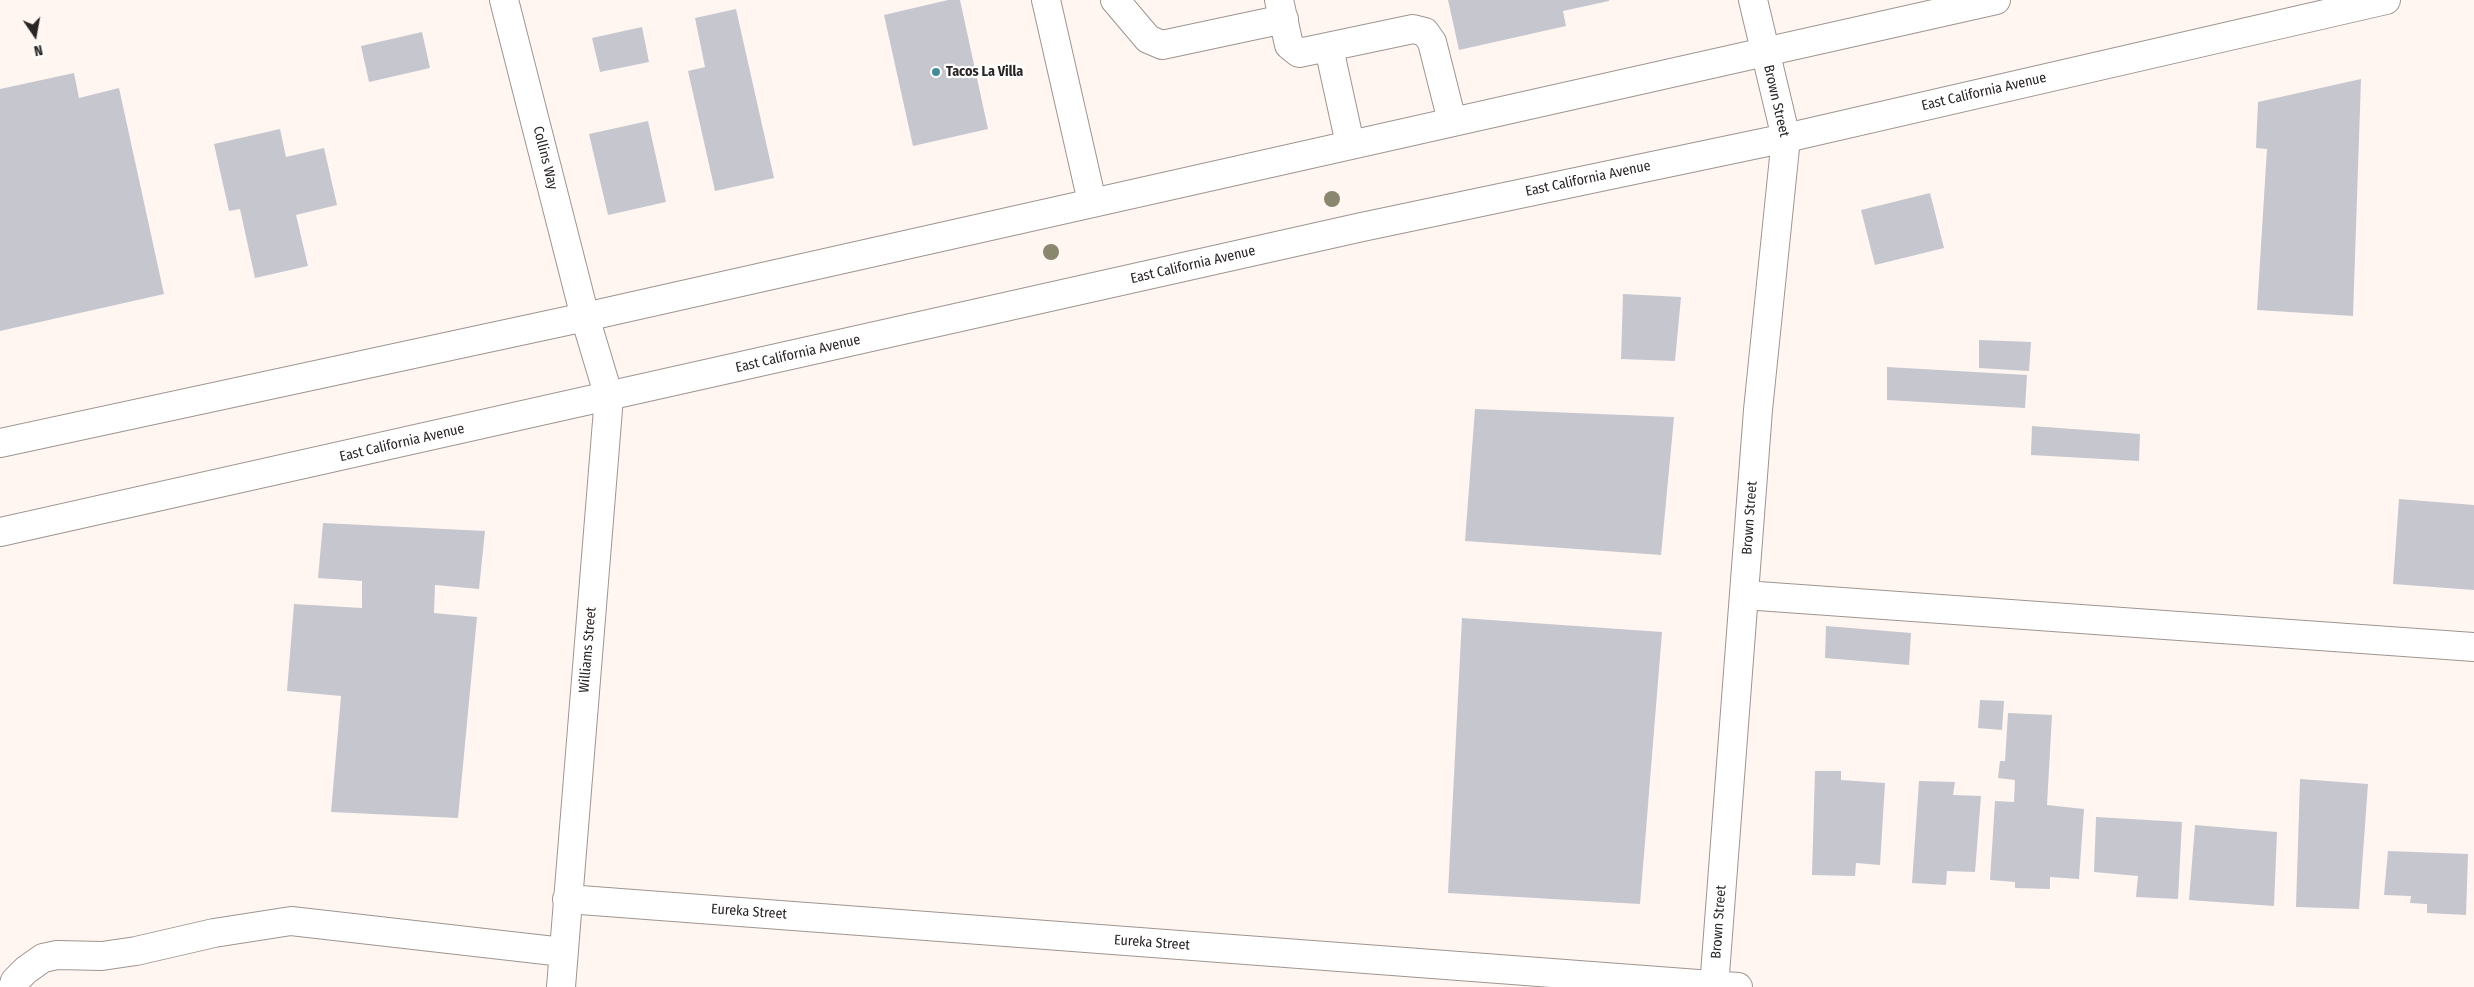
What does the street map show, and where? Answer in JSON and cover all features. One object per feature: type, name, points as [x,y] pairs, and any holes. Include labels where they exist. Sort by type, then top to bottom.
[{"type":"main road","name":"Collins Way","points":[[504,0],[585,316]]},
{"type":"main road","points":[[1046,0],[1092,202]]},
{"type":"main road","points":[[1115,0],[1148,39],[1162,45],[1282,10],[1289,45],[1299,53],[1413,29],[1425,32],[1432,42],[1452,121]]},
{"type":"main road","name":"Brown Street","points":[[1722,986],[1744,595],[1758,410],[1786,138],[1753,0]]},
{"type":"main road","points":[[0,443],[585,316],[1996,0]]},
{"type":"main road","name":"East California Avenue","points":[[0,532],[1362,227],[1786,138],[2386,0]]},
{"type":"main road","points":[[1330,48],[1350,144]]},
{"type":"main road","name":"Williams Street","points":[[561,987],[609,397],[585,316]]},
{"type":"main road","points":[[1744,595],[2474,647]]},
{"type":"main road","name":"Eureka Street","points":[[568,899],[1722,986]]},
{"type":"main road","points":[[13,987],[15,981],[26,970],[43,958],[57,955],[102,956],[136,951],[214,933],[291,921],[564,952]]},
{"type":"building","name":"Tacos La Villa","points":[[948,0],[960,0],[988,129],[913,146],[884,15]]},
{"type":"building","points":[[1448,0],[1609,1],[1563,11],[1566,26],[1459,50]]},
{"type":"building","points":[[736,9],[774,178],[715,191],[688,71],[705,67],[695,18]]},
{"type":"building","points":[[642,27],[649,62],[600,72],[592,38]]},
{"type":"building","points":[[422,32],[430,68],[369,82],[361,46]]},
{"type":"building","points":[[74,73],[79,98],[119,88],[164,294],[0,331],[0,89]]},
{"type":"building","points":[[2361,79],[2353,316],[2257,310],[2267,149],[2256,148],[2258,102]]},
{"type":"building","points":[[648,121],[666,202],[608,215],[589,134]]},
{"type":"building","points":[[280,129],[286,157],[324,148],[337,205],[296,215],[308,266],[255,278],[240,209],[229,211],[214,144]]},
{"type":"building","points":[[1930,193],[1944,248],[1875,265],[1861,210]]},
{"type":"building","points":[[1623,294],[1681,297],[1675,361],[1621,359]]},
{"type":"building","points":[[1979,340],[2031,342],[2029,371],[1979,368]]},
{"type":"building","points":[[1887,367],[2027,375],[2025,408],[1887,400]]},
{"type":"building","points":[[1475,409],[1674,417],[1661,555],[1465,541]]},
{"type":"building","points":[[2032,426],[2140,434],[2139,461],[2031,455]]},
{"type":"building","points":[[2399,499],[2474,505],[2474,590],[2393,584]]},
{"type":"building","points":[[323,523],[485,531],[479,589],[435,585],[434,613],[477,617],[458,818],[331,812],[341,696],[287,691],[294,604],[362,608],[362,581],[318,578]]},
{"type":"building","points":[[1462,618],[1662,632],[1640,904],[1448,893]]},
{"type":"building","points":[[1826,626],[1911,633],[1909,665],[1825,658]]},
{"type":"building","points":[[1980,700],[2004,701],[2002,730],[1978,728]]},
{"type":"building","points":[[2008,713],[2052,715],[2047,805],[2084,809],[2079,879],[2050,877],[2050,889],[2015,888],[2015,882],[1990,880],[1995,801],[2014,802],[2015,780],[1998,778],[2000,761],[2005,761]]},
{"type":"building","points":[[1815,771],[1841,771],[1841,780],[1885,783],[1880,865],[1856,863],[1855,876],[1812,875]]},
{"type":"building","points":[[2300,779],[2368,784],[2359,909],[2296,907]]},
{"type":"building","points":[[1919,781],[1955,782],[1953,795],[1981,796],[1975,872],[1947,871],[1946,885],[1912,883]]},
{"type":"building","points":[[2096,817],[2182,822],[2178,899],[2136,897],[2138,876],[2094,872]]},
{"type":"building","points":[[2195,825],[2277,832],[2274,906],[2189,900]]},
{"type":"building","points":[[2388,851],[2468,854],[2466,915],[2427,913],[2427,904],[2410,903],[2411,896],[2384,895]]},
{"type":"place","name":"Tacos La Villa","points":[[936,72]]}]
